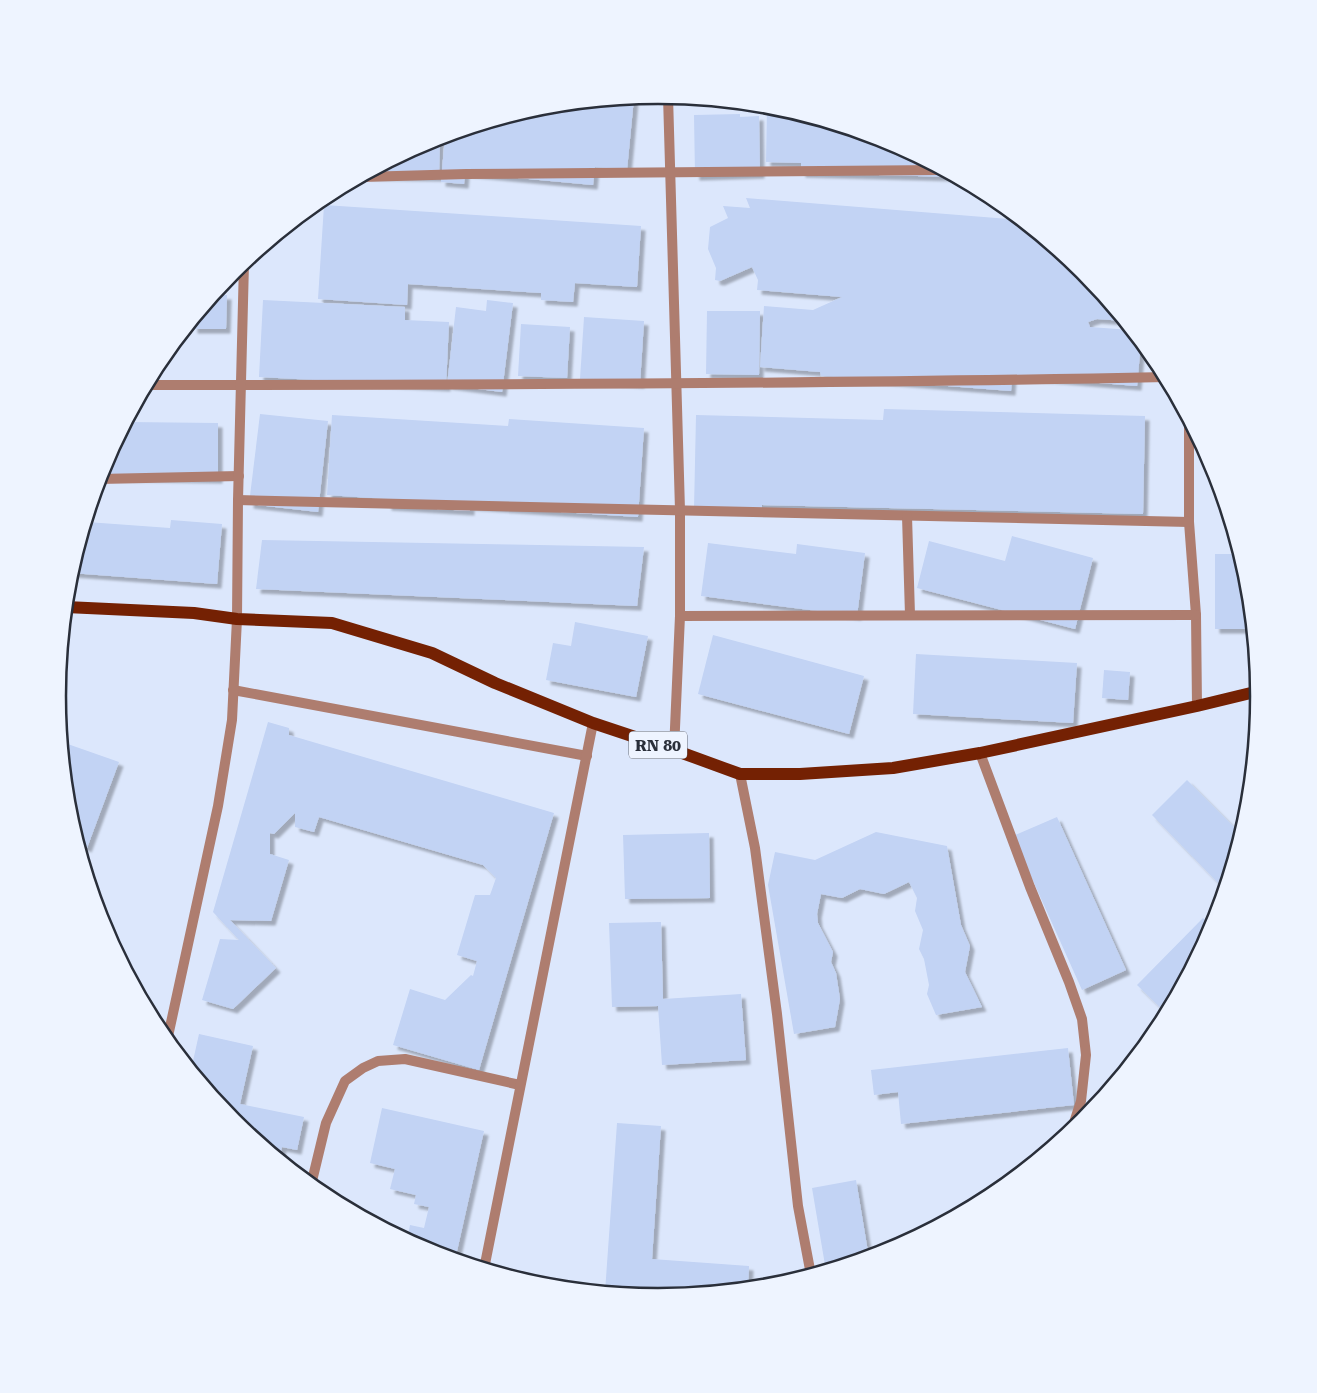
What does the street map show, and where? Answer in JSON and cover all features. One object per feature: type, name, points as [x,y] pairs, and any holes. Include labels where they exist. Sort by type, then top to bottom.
[{"type":"main road","name":"RN 80","points":[[73,607],[194,613],[237,619],[332,623],[432,653],[495,683],[593,723],[740,774],[800,774],[893,768],[980,753],[1251,693]]},
{"type":"street","points":[[668,105],[680,510],[680,616],[674,750]]},
{"type":"street","points":[[376,177],[670,171],[929,170]]},
{"type":"street","points":[[169,1030],[218,806],[232,720],[237,619],[244,275]]},
{"type":"street","points":[[155,385],[677,384],[925,382],[1157,377]]},
{"type":"street","points":[[1189,433],[1189,522],[1196,615],[1197,706]]},
{"type":"street","points":[[108,479],[239,476]]},
{"type":"street","points":[[238,500],[1189,522]]},
{"type":"street","points":[[907,516],[910,615]]},
{"type":"street","points":[[680,616],[1196,615]]},
{"type":"street","points":[[233,690],[587,756]]},
{"type":"street","points":[[485,1263],[593,723]]},
{"type":"street","points":[[980,753],[1082,1019],[1086,1055],[1081,1101],[1076,1116]]},
{"type":"street","points":[[740,774],[755,848],[777,1014],[798,1206],[810,1269]]},
{"type":"street","points":[[313,1177],[326,1123],[345,1081],[363,1068],[378,1061],[406,1059],[520,1084]]},
{"type":"building","points":[[633,105],[627,170],[595,167],[593,185],[465,173],[464,184],[441,182],[444,145],[505,124],[543,116],[581,109]]},
{"type":"building","points":[[740,114],[740,117],[759,116],[760,174],[695,176],[694,115]]},
{"type":"building","points":[[767,115],[812,124],[849,136],[885,149],[941,177],[801,173],[801,163],[766,162]]},
{"type":"building","points":[[440,146],[439,177],[376,176]]},
{"type":"building","points":[[746,198],[1008,219],[1049,251],[1104,306],[1115,320],[1097,319],[1088,322],[1090,327],[1123,329],[1128,336],[1140,352],[1137,386],[1012,376],[1011,391],[821,376],[820,372],[760,367],[764,306],[813,310],[842,297],[757,290],[758,280],[752,267],[720,281],[715,280],[716,268],[708,249],[710,227],[728,218],[723,206],[750,208]]},
{"type":"building","points":[[327,205],[641,226],[637,287],[575,283],[573,302],[541,300],[541,293],[408,284],[407,305],[318,299],[324,208]]},
{"type":"building","points":[[224,295],[227,295],[226,329],[195,329]]},
{"type":"building","points":[[263,300],[405,307],[405,320],[449,322],[446,387],[259,377]]},
{"type":"building","points":[[487,300],[513,303],[502,392],[447,385],[456,307],[486,311]]},
{"type":"building","points":[[707,311],[760,311],[759,375],[706,374]]},
{"type":"building","points":[[584,317],[644,321],[640,384],[580,379]]},
{"type":"building","points":[[521,324],[570,327],[567,378],[518,376]]},
{"type":"building","points":[[884,409],[1145,416],[1143,514],[762,505],[762,511],[694,509],[696,415],[883,420]]},
{"type":"building","points":[[260,414],[328,421],[318,512],[249,504]]},
{"type":"building","points":[[332,415],[508,426],[509,419],[644,428],[638,517],[470,506],[470,511],[387,506],[387,499],[327,495]]},
{"type":"building","points":[[134,422],[218,423],[218,479],[108,477]]},
{"type":"building","points":[[171,520],[222,524],[217,584],[80,574],[93,522],[170,528]]},
{"type":"building","points":[[1012,536],[1093,558],[1075,629],[917,588],[929,541],[1005,561]]},
{"type":"building","points":[[262,540],[644,547],[637,606],[256,589]]},
{"type":"building","points":[[708,543],[796,554],[797,544],[865,553],[857,616],[701,596]]},
{"type":"building","points":[[1215,554],[1233,554],[1247,629],[1215,629]]},
{"type":"building","points":[[575,622],[648,636],[636,697],[546,680],[553,643],[571,646]]},
{"type":"building","points":[[713,635],[864,676],[849,734],[698,694]]},
{"type":"building","points":[[916,654],[1077,663],[1073,723],[913,714]]},
{"type":"building","points":[[1104,670],[1130,672],[1128,700],[1102,698]]},
{"type":"building","points":[[268,722],[289,728],[289,735],[554,813],[479,1070],[393,1045],[410,989],[445,1000],[471,975],[473,976],[477,961],[457,955],[475,895],[490,895],[496,878],[483,865],[319,817],[314,832],[295,827],[295,813],[274,834],[270,833],[270,854],[289,860],[271,921],[230,920],[276,968],[233,1009],[202,1000],[220,939],[239,940],[213,912]]},
{"type":"building","points":[[69,744],[119,762],[87,848],[71,774]]},
{"type":"building","points":[[1187,780],[1236,829],[1220,885],[1152,815]]},
{"type":"building","points":[[1057,817],[1126,970],[1082,990],[1013,836]]},
{"type":"building","points":[[876,832],[947,846],[961,925],[970,946],[965,972],[982,1007],[936,1015],[927,994],[929,985],[924,959],[919,949],[923,930],[915,911],[917,898],[909,882],[884,894],[860,889],[842,898],[821,894],[817,914],[818,923],[833,952],[831,962],[836,973],[840,999],[835,1027],[794,1034],[768,885],[775,852],[815,860]]},
{"type":"building","points":[[709,833],[710,898],[625,899],[623,835]]},
{"type":"building","points":[[1203,918],[1207,922],[1190,958],[1161,1009],[1137,985]]},
{"type":"building","points":[[661,922],[663,999],[741,994],[746,1060],[662,1065],[658,1006],[612,1007],[609,923]]},
{"type":"building","points":[[199,1034],[253,1046],[240,1104],[304,1117],[297,1150],[282,1147],[281,1152],[268,1142],[213,1087],[193,1062]]},
{"type":"building","points":[[1068,1048],[1074,1105],[901,1124],[898,1092],[874,1095],[871,1070]]},
{"type":"building","points":[[382,1108],[484,1131],[457,1253],[408,1233],[410,1225],[424,1228],[429,1207],[414,1204],[416,1195],[390,1189],[395,1169],[370,1163]]},
{"type":"building","points":[[617,1123],[661,1126],[652,1259],[749,1266],[748,1282],[658,1289],[605,1286]]},
{"type":"building","points":[[856,1180],[868,1250],[825,1265],[812,1188]]}]
